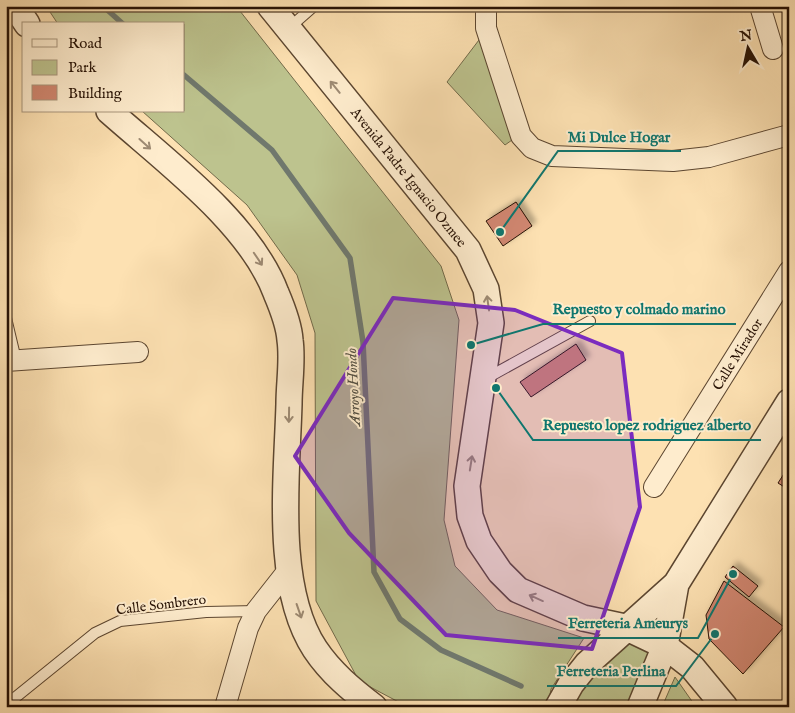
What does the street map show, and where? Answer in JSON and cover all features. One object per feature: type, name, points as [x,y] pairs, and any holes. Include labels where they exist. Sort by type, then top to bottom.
[{"type":"street","points":[[15,6],[27,22]]},
{"type":"street","name":"Avenida Padre Ignacio Ozmee","points":[[270,6],[468,250],[486,288],[491,323],[467,486],[470,516],[479,541],[500,572],[518,590],[583,618],[625,628],[665,646],[692,667],[725,707]]},
{"type":"street","points":[[486,6],[486,28],[512,109],[521,136],[532,148],[552,156],[673,160],[709,157],[789,135]]},
{"type":"street","points":[[760,6],[773,49]]},
{"type":"street","points":[[109,112],[229,219],[261,262],[276,292],[290,340],[286,527],[290,569],[297,609],[314,648],[342,683],[374,707]]},
{"type":"street","name":"Calle Mirador","points":[[654,487],[789,271]]},
{"type":"street","points":[[11,360],[138,352]]},
{"type":"street","points":[[558,707],[571,684],[587,664],[676,584],[789,402]]},
{"type":"street","points":[[224,707],[248,628],[256,611],[290,569]]},
{"type":"street","points":[[640,707],[665,646],[676,584]]},
{"type":"lane","points":[[288,29],[314,6]]},
{"type":"lane","points":[[6,318],[11,360]]},
{"type":"lane","points":[[484,380],[590,321]]},
{"type":"lane","name":"Calle Sombrero","points":[[6,705],[95,633],[108,625],[120,621],[206,612],[256,611]]},
{"type":"highlighted area","points":[[393,298],[515,310],[622,353],[640,507],[592,649],[446,635],[349,533],[295,456]]},
{"type":"green space","points":[[46,6],[236,6],[441,266],[459,320],[444,520],[455,566],[497,610],[584,638],[551,689],[548,707],[408,707],[359,681],[316,601],[315,333],[297,275],[247,205],[143,112],[185,112],[185,22],[57,22]]},
{"type":"green space","points":[[482,36],[512,140],[505,145],[447,82]]},
{"type":"green space","points":[[626,640],[656,655],[635,707],[569,707],[570,702]]},
{"type":"green space","points":[[675,677],[696,707],[662,707]]},
{"type":"building","points":[[516,202],[532,226],[503,246],[486,221]]},
{"type":"building","points":[[576,344],[586,360],[531,397],[520,382]]},
{"type":"building","points":[[787,469],[789,470],[789,490],[778,483]]},
{"type":"building","points":[[733,566],[758,586],[749,597],[725,577]]},
{"type":"building","points":[[724,581],[784,627],[743,674],[709,639],[706,615]]},
{"type":"waterway","name":"Arroyo Hondo","points":[[103,6],[121,22]]},
{"type":"waterway","name":"Arroyo Hondo","points":[[185,76],[272,150],[350,258],[363,342],[374,572],[400,619],[441,650],[521,686]]},
{"type":"place","name":"Mi Dulce Hogar","points":[[500,232]]},
{"type":"place","name":"Repuesto y colmado marino","points":[[471,345]]},
{"type":"place","name":"Repuesto lopez rodriguez alberto","points":[[496,388]]},
{"type":"place","name":"Ferreteria Ameurys","points":[[733,574]]},
{"type":"place","name":"Ferreteria Perlina","points":[[715,634]]}]
